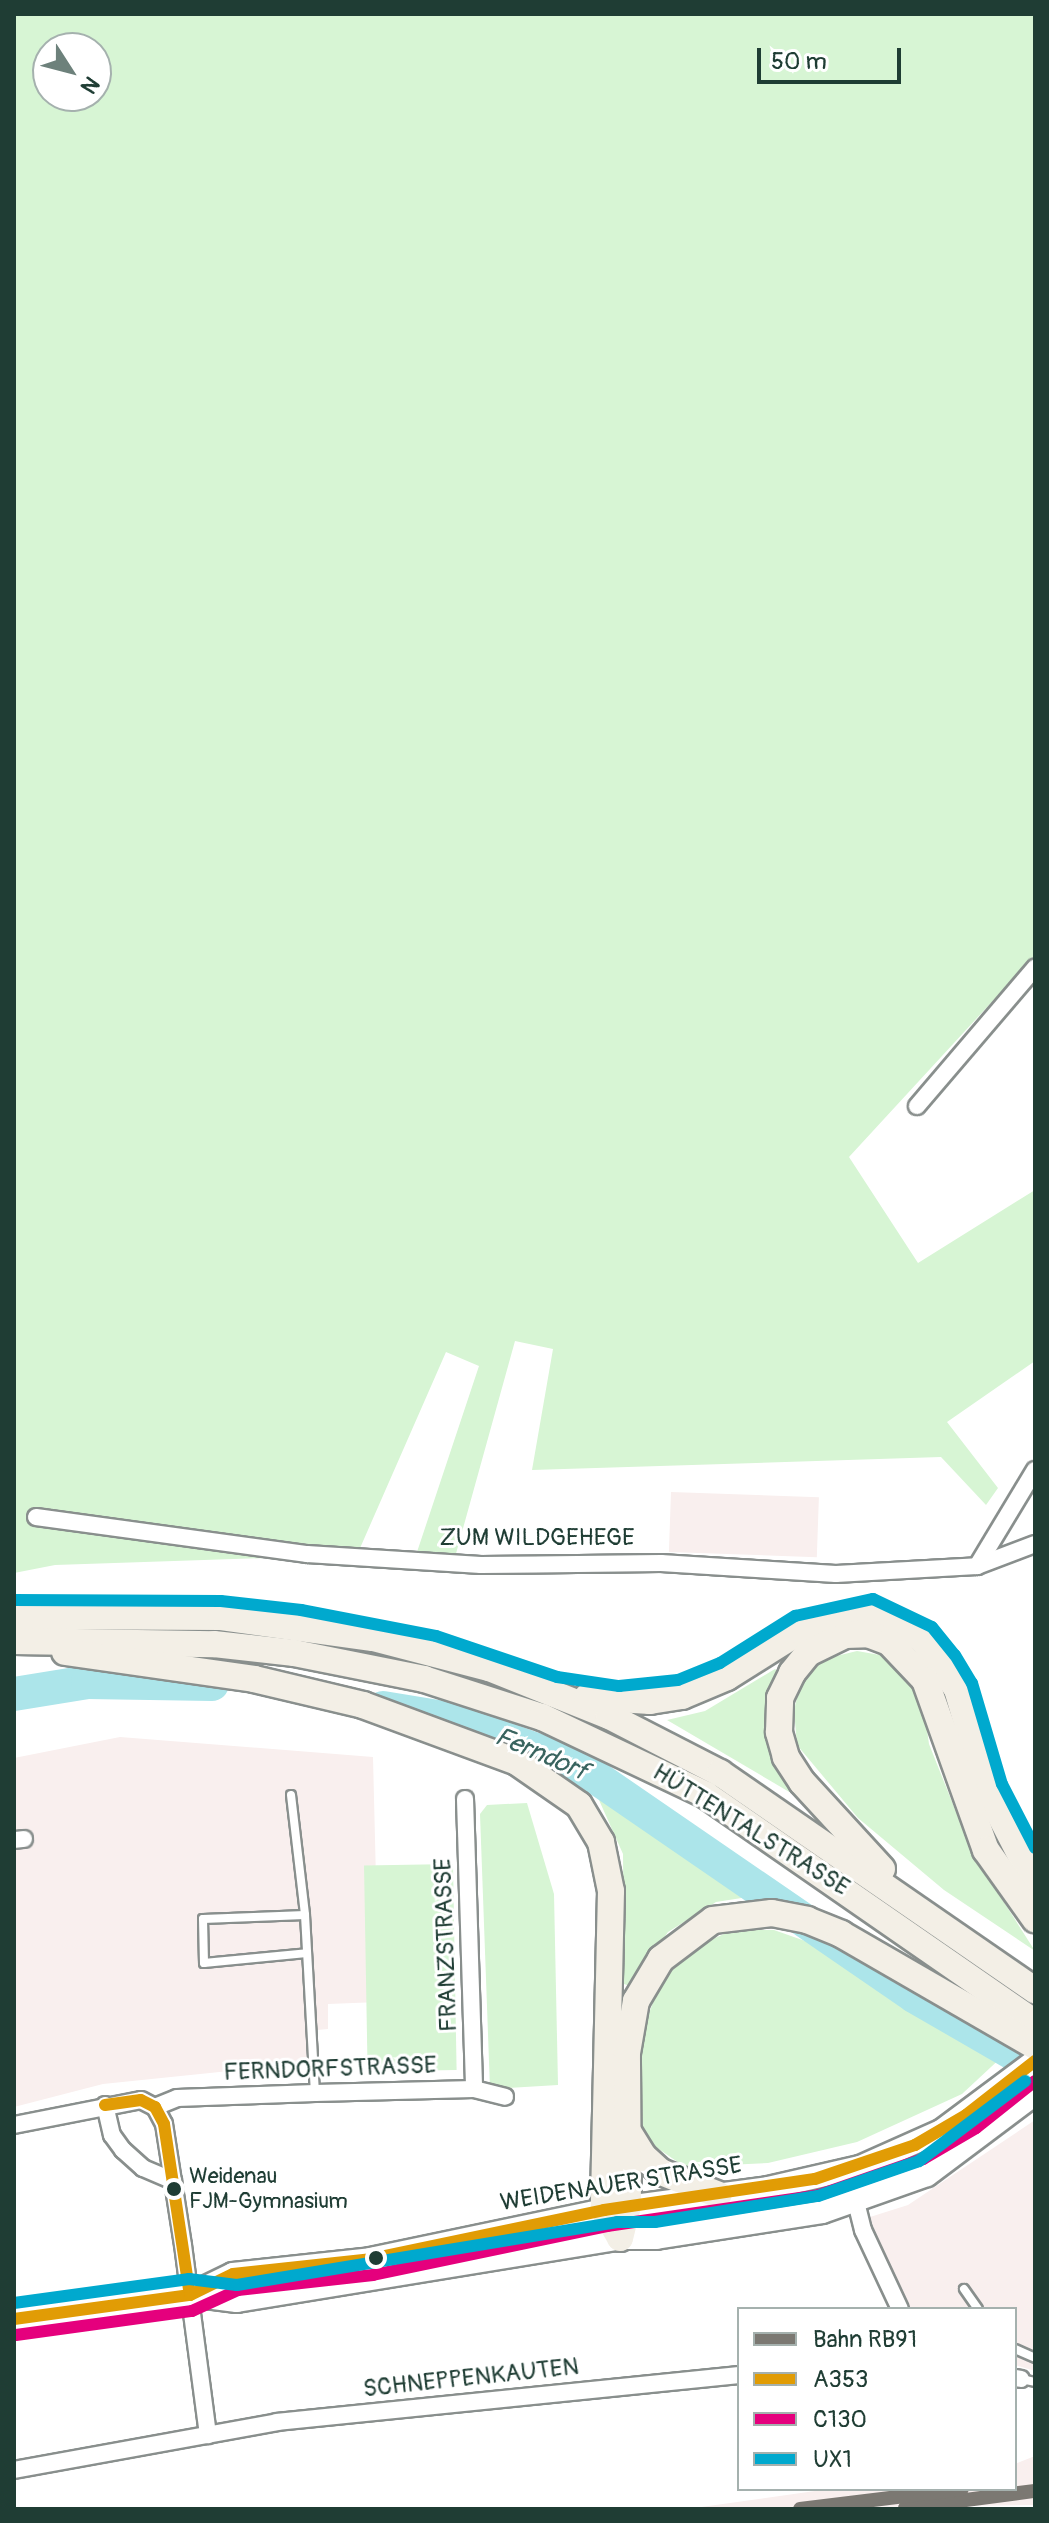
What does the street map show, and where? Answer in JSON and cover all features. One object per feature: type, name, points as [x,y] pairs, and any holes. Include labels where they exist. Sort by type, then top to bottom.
[{"type":"highway","points":[[553,1693],[650,1701],[682,1696],[727,1677],[800,1631],[838,1618],[869,1615],[923,1640],[957,1689],[987,1790],[1035,1883]]},
{"type":"highway","name":"HÜTTENTALSTRASSE","points":[[14,1616],[221,1617],[299,1626],[433,1652],[553,1693],[720,1773],[1035,1990]]},
{"type":"highway","points":[[916,1908],[802,1782],[786,1757],[779,1732],[780,1698],[808,1653],[845,1635],[868,1634],[889,1642],[925,1680],[986,1850],[1035,1919]]},
{"type":"highway","name":"HÜTTENTALSTRASSE","points":[[14,1643],[214,1644],[294,1653],[424,1679],[542,1717],[706,1795],[1035,2023]]},
{"type":"highway","points":[[14,1643],[308,1691],[414,1721],[517,1762],[565,1792],[593,1824],[608,1867],[616,2208],[620,2238]]},
{"type":"highway","points":[[616,2208],[627,2130],[627,2053],[636,2001],[647,1978],[677,1943],[713,1920],[742,1914],[807,1920],[841,1934],[1035,2046]]},
{"type":"highway","points":[[627,2130],[643,2156],[661,2172],[719,2195]]},
{"type":"main road","name":"WEIDENAUER STRASSE","points":[[190,2295],[233,2274],[370,2259],[616,2208],[815,2179],[888,2157],[954,2123],[1035,2061]]},
{"type":"main road","name":"WEIDENAUER STRASSE","points":[[14,2319],[190,2295],[237,2301],[620,2238],[781,2220],[856,2202],[927,2175],[1032,2096]]},
{"type":"street","points":[[917,1106],[1035,968]]},
{"type":"street","points":[[977,1566],[1035,1470]]},
{"type":"street","name":"ZUM WILDGEHEGE","points":[[36,1517],[307,1554],[481,1565],[661,1563],[836,1574],[977,1566],[1035,1544]]},
{"type":"street","name":"FRANZSTRASSE","points":[[465,1799],[474,2089]]},
{"type":"street","name":"FERNDORFSTRASSE","points":[[14,2125],[141,2100],[155,2107],[177,2098],[474,2089],[505,2097]]},
{"type":"street","points":[[105,2105],[112,2135],[123,2150],[143,2168],[173,2181]]},
{"type":"street","points":[[155,2107],[164,2124],[208,2435]]},
{"type":"street","points":[[856,2202],[863,2230],[899,2307]]},
{"type":"street","name":"SCHNEPPENKAUTEN","points":[[14,2470],[277,2422],[737,2375]]},
{"type":"lane","points":[[291,1795],[305,1915],[315,2093]]},
{"type":"lane","points":[[305,1915],[203,1919],[204,1963],[307,1953]]},
{"type":"lane","points":[[964,2289],[977,2307]]},
{"type":"shaded area","points":[[671,1492],[819,1497],[817,1557],[669,1552]]},
{"type":"shaded area","points":[[120,1737],[373,1757],[379,2002],[328,2004],[328,2029],[306,2031],[307,2063],[103,2084],[14,2107],[14,1758]]},
{"type":"shaded area","points":[[1035,2120],[1035,2371],[1017,2366],[1017,2307],[910,2307],[883,2257],[870,2217],[908,2205]]},
{"type":"shaded area","points":[[1035,2456],[1035,2505],[687,2509],[815,2491],[1017,2491],[1017,2463]]},
{"type":"green space","points":[[14,14],[1035,14],[1035,955],[849,1157],[918,1263],[1035,1190],[1035,1361],[947,1422],[998,1488],[986,1505],[941,1457],[532,1470],[553,1349],[515,1341],[452,1568],[413,1564],[479,1366],[446,1352],[357,1555],[55,1565],[14,1573]]},
{"type":"green space","points":[[857,1651],[880,1655],[906,1671],[923,1702],[929,1744],[972,1852],[1035,1951],[944,1890],[858,1818],[797,1745],[794,1710],[801,1682],[824,1659]]},
{"type":"green space","points":[[775,1669],[781,1674],[769,1702],[767,1739],[791,1793],[667,1720],[705,1711]]},
{"type":"green space","points":[[591,1782],[748,1897],[716,1902],[668,1932],[630,1986],[624,1984],[623,1854]]},
{"type":"green space","points":[[527,1803],[554,1894],[558,2085],[490,2089],[480,1814],[487,1805]]},
{"type":"green space","points":[[453,1864],[457,2070],[368,2072],[364,1866]]},
{"type":"green space","points":[[733,1930],[774,1930],[842,1954],[1005,2054],[962,2094],[857,2142],[768,2163],[685,2167],[644,2139],[637,2082],[640,2037],[665,1971],[695,1947]]},
{"type":"waterway","name":"Ferndorf","points":[[14,1694],[88,1682],[212,1684]]},
{"type":"waterway","name":"Ferndorf","points":[[383,1708],[450,1719],[578,1765],[914,1996],[1035,2066]]},
{"type":"rail line","name":"RB91","points":[[800,2509],[946,2491]]},
{"type":"rail line","name":"RB91","points":[[905,2508],[1035,2491]]},
{"type":"transit line","name":"UX1","points":[[14,1600],[221,1601],[301,1610],[436,1636],[557,1677],[619,1686],[678,1680],[720,1663],[795,1616],[873,1599],[932,1627],[955,1655],[972,1683],[1002,1784],[1035,1848]]},
{"type":"transit line","name":"A353","points":[[14,2319],[190,2295],[233,2274],[370,2259],[604,2210],[815,2179],[915,2145],[966,2115],[1035,2061]]},
{"type":"transit line","name":"UX1","points":[[14,2303],[189,2279],[237,2285],[617,2222],[655,2222],[818,2196],[919,2161],[1025,2081]]},
{"type":"transit line","name":"C130","points":[[16,2335],[192,2311],[238,2290],[373,2275],[607,2226],[819,2195],[923,2159],[976,2128],[1035,2081]]},
{"type":"transit line","name":"A353","points":[[105,2105],[141,2100],[155,2107],[164,2124],[190,2295]]},
{"type":"place","name":"Weidenau FJM-Gymnasium","points":[[174,2189]]}]
